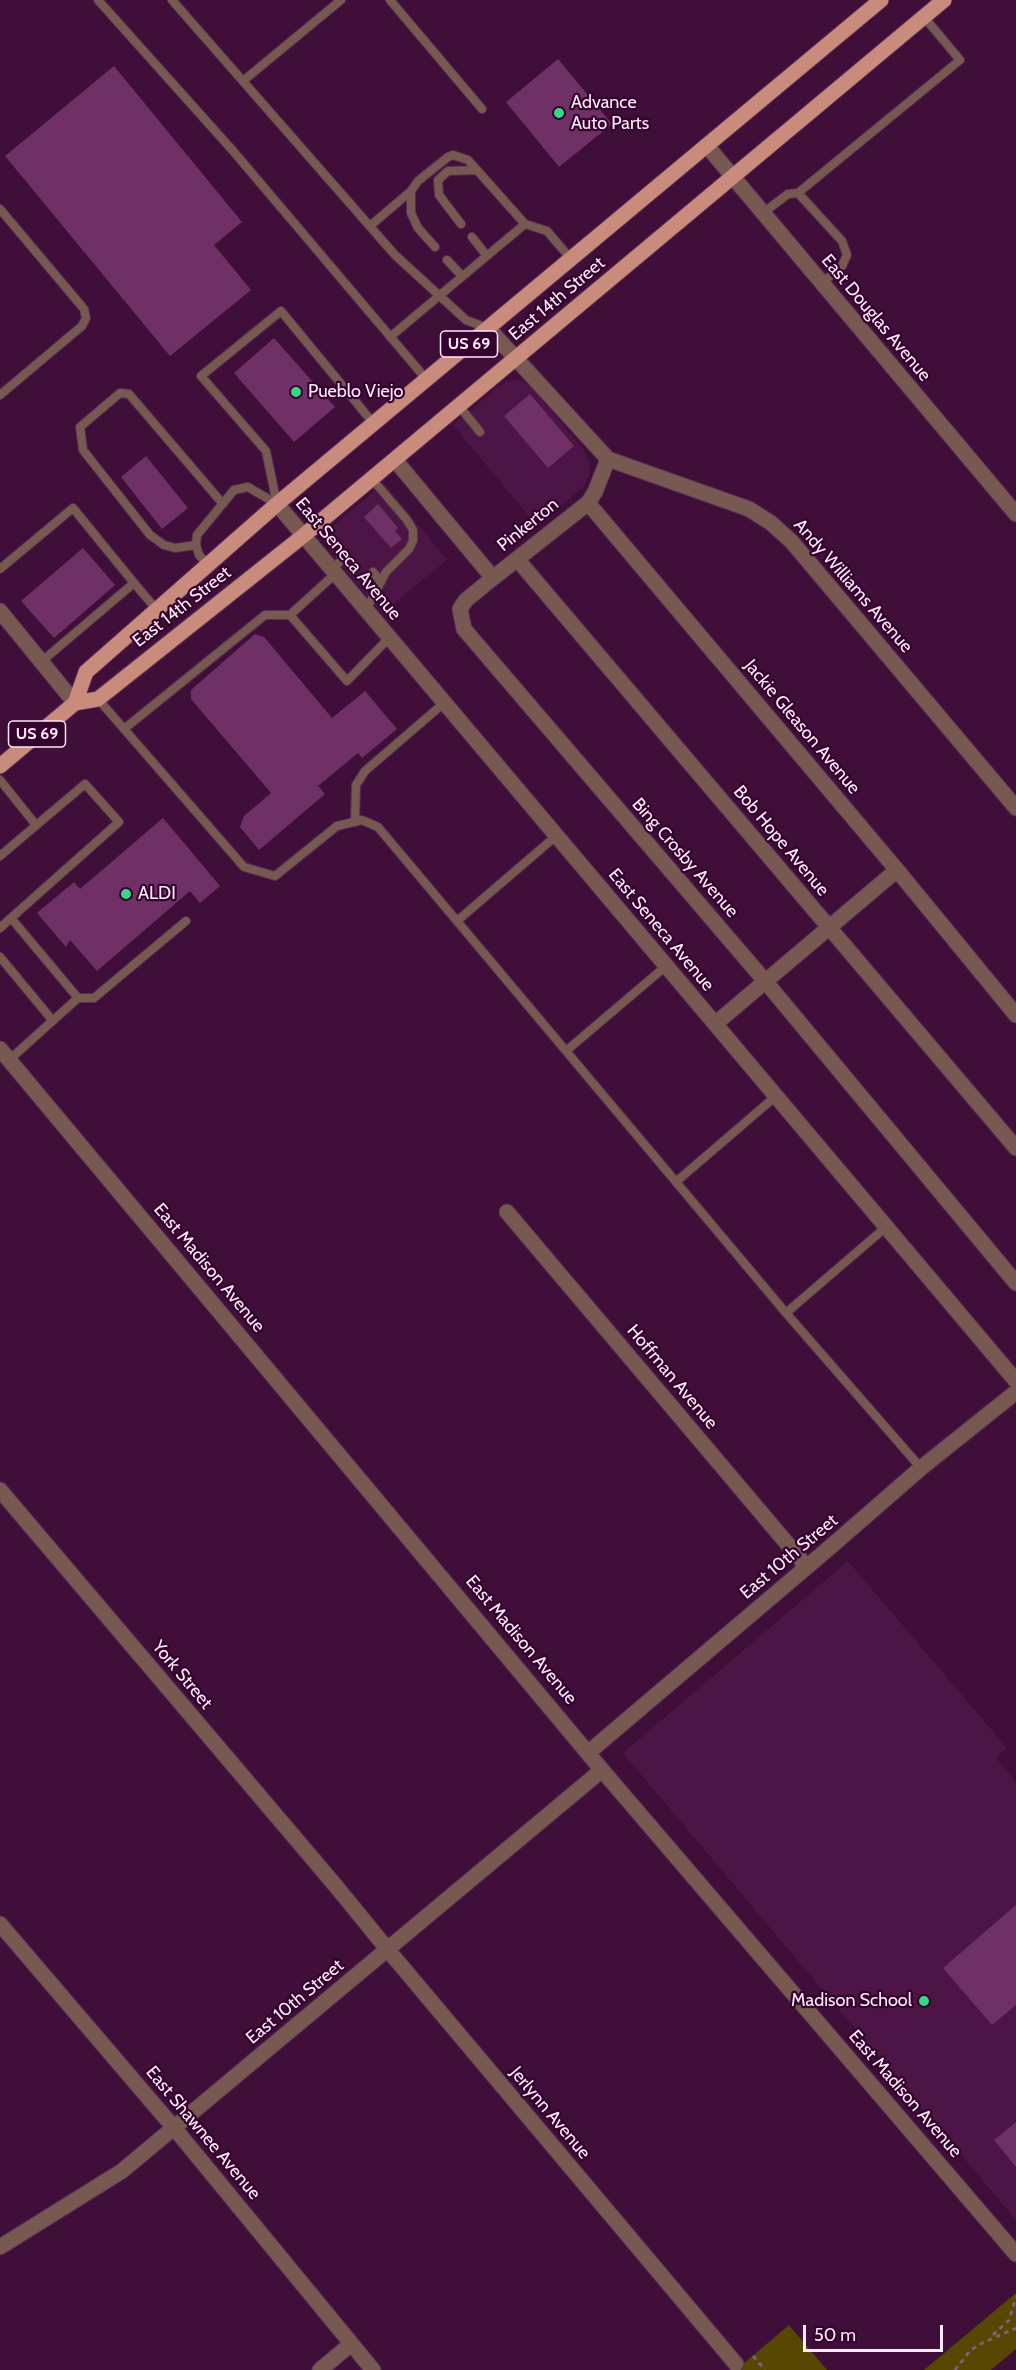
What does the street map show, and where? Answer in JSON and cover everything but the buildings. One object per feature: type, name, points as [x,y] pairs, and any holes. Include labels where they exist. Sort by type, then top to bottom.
[{"type":"main road","name":"East 14th Street","points":[[881,0],[277,504],[86,672],[75,703],[98,699],[303,536],[944,0]]},
{"type":"main road","name":"US 69","points":[[0,766],[75,703]]},
{"type":"street","name":"East Douglas Avenue","points":[[707,146],[1016,514]]},
{"type":"street","name":"Andy Williams Avenue","points":[[488,328],[608,459],[749,509],[771,523],[792,542],[1016,808]]},
{"type":"street","points":[[588,503],[595,492],[608,459]]},
{"type":"street","points":[[395,460],[493,578]]},
{"type":"street","name":"Pinkerton","points":[[493,578],[588,503]]},
{"type":"street","name":"Jackie Gleason Avenue","points":[[588,503],[1016,1015]]},
{"type":"street","name":"East Seneca Avenue","points":[[277,504],[1016,1381]]},
{"type":"street","name":"Bob Hope Avenue","points":[[517,559],[1016,1148]]},
{"type":"street","name":"Bing Crosby Avenue","points":[[493,578],[466,600],[460,609],[464,629],[765,981],[1016,1282]]},
{"type":"street","points":[[0,612],[75,703]]},
{"type":"street","points":[[715,1024],[897,870]]},
{"type":"street","name":"East Madison Avenue","points":[[4,1054],[602,1770],[1016,2254]]},
{"type":"street","name":"Hoffman Avenue","points":[[507,1212],[807,1567]]},
{"type":"street","name":"East 10th Street","points":[[589,1752],[921,1468],[1016,1392]]},
{"type":"street","name":"York Street","points":[[0,1490],[335,1885]]},
{"type":"street","name":"East 10th Street","points":[[0,2247],[122,2171],[602,1770]]},
{"type":"street","name":"Jerlynn Avenue","points":[[335,1885],[736,2364]]},
{"type":"street","name":"East Shawnee Avenue","points":[[0,1924],[175,2129],[373,2370]]},
{"type":"street","points":[[320,2370],[351,2344]]},
{"type":"lane","points":[[98,0],[234,152],[427,380]]},
{"type":"lane","points":[[172,0],[395,255],[466,320],[488,328]]},
{"type":"lane","points":[[243,81],[341,0]]},
{"type":"lane","points":[[390,0],[482,109]]},
{"type":"lane","points":[[764,213],[788,194],[798,193],[960,60],[924,17]]},
{"type":"lane","points":[[370,226],[411,191],[418,181],[453,155],[468,160],[525,224],[547,231],[571,259]]},
{"type":"lane","points":[[461,224],[439,195],[438,180],[448,171],[477,170]]},
{"type":"lane","points":[[411,191],[411,213],[418,228],[435,248]]},
{"type":"lane","points":[[798,193],[842,241],[847,255],[843,266],[822,284]]},
{"type":"lane","points":[[0,208],[84,309],[86,318],[82,326],[0,395]]},
{"type":"lane","points":[[390,337],[525,224]]},
{"type":"lane","points":[[472,237],[487,256]]},
{"type":"lane","points":[[447,260],[462,276]]},
{"type":"lane","points":[[277,504],[266,451],[201,376],[281,311],[374,424]]},
{"type":"lane","points":[[196,545],[175,548],[164,545],[150,535],[83,450],[80,439],[81,427],[120,393],[129,394],[223,504]]},
{"type":"lane","points":[[459,406],[480,432]]},
{"type":"lane","points":[[366,610],[381,582],[413,541],[407,520],[372,478]]},
{"type":"lane","points":[[209,566],[199,555],[196,535],[234,490],[248,487],[277,504]]},
{"type":"lane","points":[[0,569],[73,508],[158,610]]},
{"type":"lane","points":[[124,729],[265,615],[290,615],[346,556]]},
{"type":"lane","points":[[373,572],[381,582]]},
{"type":"lane","points":[[41,662],[134,583]]},
{"type":"lane","points":[[290,615],[346,681],[389,638]]},
{"type":"lane","points":[[98,699],[244,867],[275,876],[337,826],[362,820],[378,827],[786,1313],[921,1468]]},
{"type":"lane","points":[[355,822],[356,785],[365,771],[444,703]]},
{"type":"lane","points":[[0,780],[36,825]]},
{"type":"lane","points":[[0,856],[85,784],[119,822],[0,928]]},
{"type":"lane","points":[[457,921],[556,836]]},
{"type":"lane","points":[[11,918],[78,998]]},
{"type":"lane","points":[[4,1054],[53,1021],[78,998],[94,998],[186,921]]},
{"type":"lane","points":[[0,957],[53,1021]]},
{"type":"lane","points":[[566,1051],[666,966]]},
{"type":"lane","points":[[677,1181],[776,1096]]},
{"type":"lane","points":[[786,1313],[886,1227]]},
{"type":"path","points":[[955,2370],[969,2352],[1009,2320],[1016,2297]]},
{"type":"path","points":[[989,2338],[1016,2328]]},
{"type":"path","points":[[753,2356],[765,2370]]},
{"type":"shaded area","points":[[511,380],[522,381],[532,388],[583,449],[589,461],[590,474],[584,486],[537,526],[453,425],[500,385]]},
{"type":"shaded area","points":[[384,483],[447,560],[382,613],[330,552],[327,537],[335,524]]},
{"type":"shaded area","name":"Madison School","points":[[848,1561],[1007,1748],[996,1758],[1016,1782],[1016,2220],[623,1753]]},
{"type":"shaded area","points":[[1016,2293],[1016,2349],[991,2370],[924,2370]]},
{"type":"shaded area","points":[[789,2325],[827,2370],[736,2370]]},
{"type":"place","name":"Advance Auto Parts","points":[[559,113]]},
{"type":"place","name":"Pueblo Viejo","points":[[296,392]]},
{"type":"place","name":"ALDI","points":[[126,894]]},
{"type":"place","name":"Madison School","points":[[924,2001]]}]
